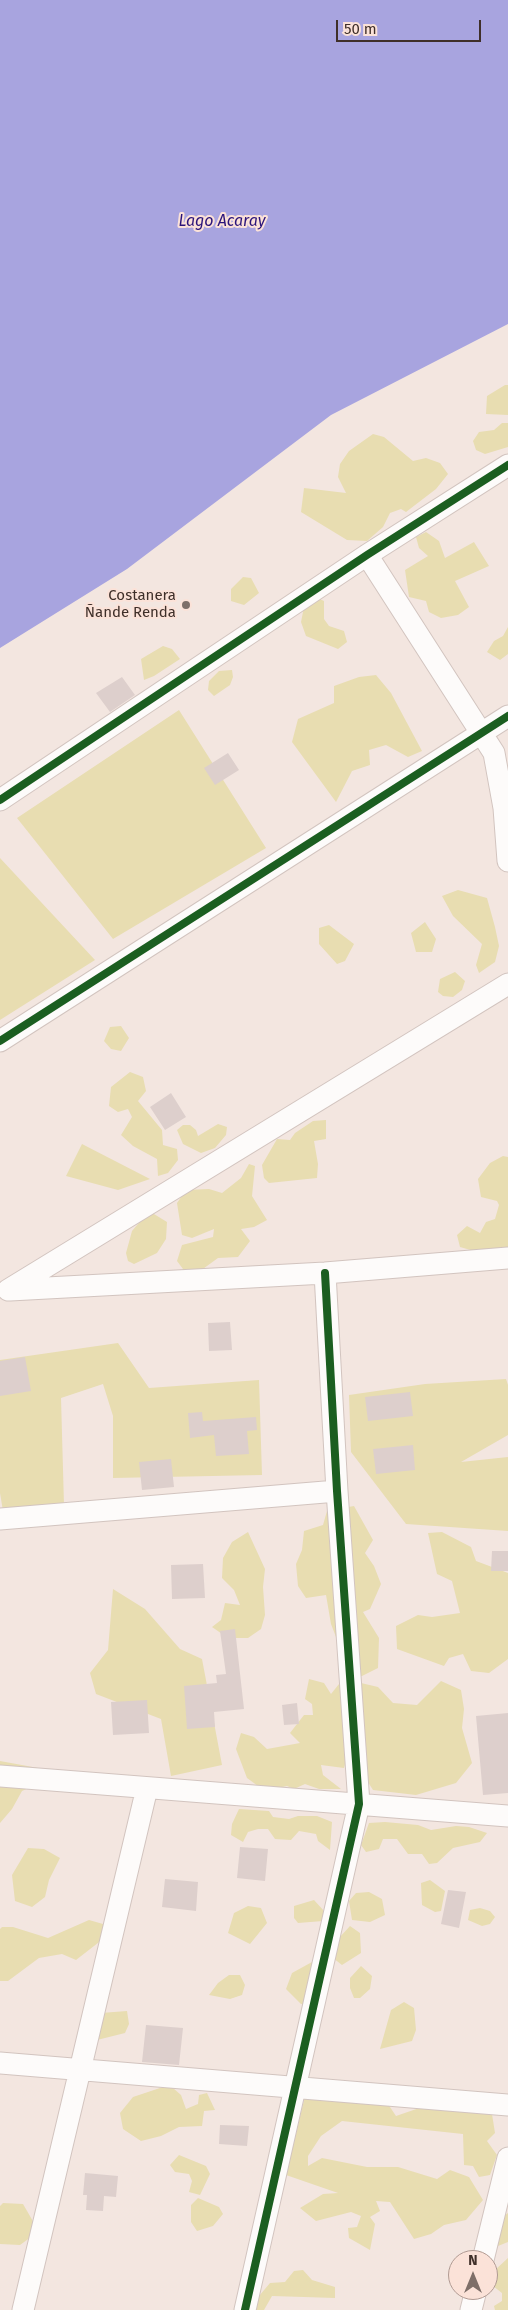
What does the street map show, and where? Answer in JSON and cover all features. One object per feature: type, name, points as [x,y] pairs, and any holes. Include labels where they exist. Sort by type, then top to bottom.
[{"type":"street","points":[[0,800],[367,555],[508,465]]},
{"type":"street","points":[[367,555],[494,753],[504,808],[508,860]]},
{"type":"street","points":[[0,1041],[508,716]]},
{"type":"street","points":[[4,1291],[508,984]]},
{"type":"street","points":[[4,1291],[325,1273],[508,1258]]},
{"type":"street","points":[[245,2310],[297,2088],[359,1804],[337,1490],[325,1273]]},
{"type":"street","points":[[0,1519],[337,1490]]},
{"type":"street","points":[[0,1776],[508,1816]]},
{"type":"street","points":[[23,2310],[147,1788]]},
{"type":"street","points":[[0,2063],[508,2105]]},
{"type":"street","points":[[485,2250],[508,2158]]},
{"type":"shaded area","points":[[508,385],[508,415],[486,414],[487,396]]},
{"type":"shaded area","points":[[502,423],[508,423],[508,447],[485,454],[476,450],[473,441],[479,432],[494,430]]},
{"type":"shaded area","points":[[373,434],[384,437],[413,461],[426,458],[440,463],[448,474],[436,489],[406,512],[401,509],[390,513],[383,527],[367,541],[347,540],[301,512],[304,488],[346,493],[338,477],[340,464],[349,451]]},
{"type":"shaded area","points":[[426,532],[439,541],[445,558],[474,542],[489,566],[455,581],[469,607],[458,615],[441,618],[429,612],[426,601],[409,597],[405,570],[428,556],[419,548],[416,537]]},
{"type":"shaded area","points":[[243,577],[251,578],[259,593],[244,605],[231,601],[231,589]]},
{"type":"shaded area","points":[[313,596],[324,601],[324,619],[329,626],[344,631],[347,642],[338,649],[306,636],[301,622],[305,602]]},
{"type":"shaded area","points":[[508,627],[508,654],[500,660],[487,652],[494,641],[503,636]]},
{"type":"shaded area","points":[[163,646],[172,649],[180,659],[154,676],[144,680],[141,659]]},
{"type":"shaded area","points":[[232,670],[233,677],[230,685],[214,696],[208,690],[209,681],[219,671]]},
{"type":"shaded area","points":[[376,675],[391,693],[422,751],[408,757],[386,745],[369,750],[370,765],[352,771],[336,802],[292,742],[298,719],[334,703],[334,686],[359,677]]},
{"type":"shaded area","points":[[179,710],[266,848],[113,939],[17,818]]},
{"type":"shaded area","points":[[0,858],[95,960],[0,1020]]},
{"type":"shaded area","points":[[458,890],[487,898],[495,927],[499,946],[495,962],[479,973],[476,965],[482,944],[453,916],[442,896]]},
{"type":"shaded area","points":[[425,922],[436,939],[432,952],[416,952],[411,933]]},
{"type":"shaded area","points":[[329,925],[354,944],[345,961],[337,964],[319,944],[319,928]]},
{"type":"shaded area","points":[[455,972],[465,981],[462,990],[453,997],[443,996],[438,992],[440,979]]},
{"type":"shaded area","points":[[121,1026],[129,1038],[121,1051],[111,1049],[104,1041],[110,1027]]},
{"type":"shaded area","points":[[130,1072],[143,1077],[146,1091],[138,1101],[162,1130],[163,1145],[177,1149],[178,1160],[168,1173],[158,1176],[157,1159],[133,1146],[121,1135],[132,1117],[128,1109],[118,1112],[109,1106],[111,1087]]},
{"type":"shaded area","points":[[326,1120],[326,1139],[314,1141],[318,1164],[317,1178],[269,1183],[264,1178],[262,1165],[277,1139],[290,1140],[295,1133],[313,1121]]},
{"type":"shaded area","points":[[218,1124],[227,1127],[226,1135],[215,1148],[201,1153],[183,1144],[177,1130],[183,1125],[190,1125],[196,1130],[198,1136]]},
{"type":"shaded area","points":[[82,1144],[150,1179],[118,1190],[66,1176]]},
{"type":"shaded area","points":[[503,1156],[508,1157],[508,1250],[481,1253],[460,1247],[457,1235],[467,1226],[480,1233],[486,1222],[495,1219],[499,1205],[497,1201],[481,1197],[478,1179],[490,1163]]},
{"type":"shaded area","points":[[249,1164],[255,1166],[252,1196],[267,1220],[254,1227],[241,1229],[250,1241],[238,1257],[218,1258],[196,1274],[186,1273],[177,1261],[182,1245],[213,1237],[214,1229],[192,1238],[182,1235],[177,1203],[186,1190],[209,1189],[222,1193],[241,1178]]},
{"type":"shaded area","points":[[149,1211],[167,1222],[166,1239],[157,1253],[134,1264],[128,1261],[126,1253],[132,1231]]},
{"type":"shaded area","points":[[118,1343],[149,1388],[259,1380],[262,1475],[113,1478],[113,1416],[103,1384],[61,1398],[64,1505],[3,1511],[0,1493],[0,1360]]},
{"type":"shaded area","points":[[506,1379],[508,1385],[508,1435],[461,1462],[508,1457],[508,1531],[406,1524],[351,1452],[349,1395],[425,1384]]},
{"type":"shaded area","points":[[354,1506],[373,1540],[365,1553],[374,1566],[381,1584],[370,1609],[363,1612],[379,1638],[378,1668],[362,1676],[339,1680],[340,1654],[356,1634],[336,1637],[331,1624],[326,1595],[306,1598],[298,1586],[296,1564],[302,1550],[304,1531],[323,1525],[327,1511]]},
{"type":"shaded area","points":[[248,1532],[265,1569],[263,1587],[265,1615],[261,1629],[248,1638],[228,1638],[212,1627],[221,1620],[225,1603],[240,1605],[234,1590],[222,1578],[223,1558],[232,1542]]},
{"type":"shaded area","points":[[442,1532],[471,1547],[476,1561],[508,1573],[508,1659],[489,1673],[471,1671],[463,1654],[449,1658],[444,1666],[397,1649],[396,1626],[418,1615],[432,1617],[460,1613],[452,1581],[437,1574],[428,1533]]},
{"type":"shaded area","points":[[113,1589],[145,1609],[180,1649],[202,1659],[222,1765],[171,1776],[161,1719],[96,1694],[90,1673],[108,1650]]},
{"type":"shaded area","points":[[309,1679],[324,1683],[331,1694],[339,1684],[361,1683],[378,1687],[393,1703],[417,1705],[441,1681],[461,1690],[464,1709],[462,1728],[472,1763],[456,1783],[416,1795],[373,1790],[347,1757],[344,1768],[321,1765],[323,1775],[341,1789],[319,1789],[305,1784],[294,1789],[287,1786],[273,1789],[258,1786],[247,1778],[236,1749],[241,1733],[254,1737],[267,1749],[300,1743],[290,1733],[304,1715],[313,1715],[312,1704],[305,1699]]},
{"type":"shaded area","points":[[0,1761],[49,1770],[33,1786],[22,1791],[12,1809],[0,1823]]},
{"type":"shaded area","points":[[239,1809],[269,1811],[273,1817],[289,1819],[298,1816],[317,1816],[332,1822],[330,1850],[318,1841],[316,1834],[299,1831],[291,1840],[275,1839],[268,1829],[258,1829],[248,1832],[243,1842],[231,1835],[232,1824]]},
{"type":"shaded area","points":[[385,1822],[418,1825],[431,1830],[456,1826],[469,1827],[487,1833],[480,1842],[453,1848],[437,1863],[429,1864],[422,1854],[408,1854],[397,1839],[383,1839],[379,1849],[366,1852],[361,1845],[369,1823]]},
{"type":"shaded area","points":[[28,1848],[44,1849],[60,1858],[49,1880],[45,1897],[32,1907],[15,1901],[12,1875]]},
{"type":"shaded area","points":[[430,1880],[445,1891],[441,1911],[435,1912],[422,1905],[421,1883]]},
{"type":"shaded area","points":[[369,1892],[382,1899],[385,1915],[370,1922],[352,1920],[349,1901],[356,1893]]},
{"type":"shaded area","points":[[314,1900],[325,1912],[323,1921],[298,1923],[294,1918],[294,1906]]},
{"type":"shaded area","points":[[248,1906],[261,1908],[267,1923],[250,1944],[228,1933],[234,1913]]},
{"type":"shaded area","points":[[480,1908],[490,1911],[495,1917],[490,1924],[482,1926],[468,1920],[470,1910]]},
{"type":"shaded area","points":[[89,1920],[103,1924],[103,1939],[76,1960],[62,1954],[39,1958],[8,1981],[0,1981],[0,1929],[2,1927],[13,1927],[48,1938]]},
{"type":"shaded area","points":[[350,1926],[360,1933],[361,1953],[342,1965],[333,1958],[339,1938]]},
{"type":"shaded area","points":[[312,1962],[331,1975],[310,2005],[301,2004],[286,1989],[292,1973]]},
{"type":"shaded area","points":[[361,1966],[372,1976],[370,1989],[360,1998],[354,1998],[350,1988],[350,1978]]},
{"type":"shaded area","points":[[229,1975],[240,1975],[245,1985],[242,1995],[230,1999],[209,1995],[218,1983]]},
{"type":"shaded area","points":[[404,2002],[414,2008],[416,2030],[412,2041],[380,2049],[391,2010]]},
{"type":"shaded area","points":[[127,2011],[129,2024],[125,2033],[97,2040],[101,2013]]},
{"type":"shaded area","points":[[163,2087],[173,2088],[181,2095],[186,2109],[198,2104],[199,2095],[207,2093],[215,2110],[204,2111],[202,2126],[179,2127],[161,2136],[141,2141],[123,2129],[120,2113],[133,2097]]},
{"type":"shaded area","points":[[305,2096],[388,2104],[396,2116],[428,2105],[492,2114],[495,2133],[487,2141],[497,2155],[490,2175],[479,2177],[473,2166],[464,2165],[463,2134],[342,2121],[321,2136],[308,2156],[308,2166],[322,2158],[367,2167],[398,2167],[437,2179],[450,2170],[469,2177],[483,2200],[466,2220],[444,2225],[431,2234],[414,2239],[390,2202],[376,2201],[380,2211],[370,2217],[375,2224],[370,2250],[349,2238],[348,2228],[357,2227],[361,2216],[351,2212],[316,2221],[300,2208],[323,2194],[338,2193],[286,2175]]},
{"type":"shaded area","points":[[179,2155],[206,2166],[210,2174],[200,2195],[189,2192],[192,2181],[189,2174],[175,2172],[170,2165]]},
{"type":"shaded area","points":[[198,2198],[219,2207],[223,2214],[213,2226],[197,2231],[191,2222],[191,2205]]},
{"type":"shaded area","points":[[3,2203],[23,2204],[34,2223],[31,2237],[20,2245],[0,2244],[0,2206]]},
{"type":"shaded area","points":[[508,2213],[508,2242],[498,2246],[493,2239],[497,2221]]},
{"type":"shaded area","points":[[508,2258],[508,2310],[495,2310],[494,2306],[502,2301],[502,2293],[498,2290],[498,2267]]},
{"type":"shaded area","points":[[303,2270],[312,2280],[335,2287],[335,2298],[272,2296],[264,2310],[252,2310],[254,2302],[270,2283],[285,2282],[294,2271]]},
{"type":"water","name":"Lago Acaray","points":[[0,0],[508,0],[508,324],[331,415],[127,569],[0,648]]},
{"type":"building","points":[[122,677],[135,695],[110,712],[96,693]]},
{"type":"building","points":[[228,753],[239,770],[215,785],[204,768]]},
{"type":"building","points":[[171,1093],[186,1117],[165,1130],[150,1107]]},
{"type":"building","points":[[230,1322],[232,1350],[209,1351],[208,1323]]},
{"type":"building","points":[[25,1357],[31,1391],[0,1396],[0,1361]]},
{"type":"building","points":[[410,1392],[413,1416],[368,1421],[365,1397]]},
{"type":"building","points":[[202,1412],[203,1421],[256,1417],[257,1430],[247,1431],[249,1454],[216,1456],[214,1435],[190,1438],[188,1413]]},
{"type":"building","points":[[413,1445],[415,1470],[376,1474],[373,1449]]},
{"type":"building","points":[[171,1459],[174,1487],[142,1490],[139,1462]]},
{"type":"building","points":[[492,1551],[508,1551],[508,1571],[491,1571]]},
{"type":"building","points":[[203,1564],[205,1598],[172,1599],[171,1565]]},
{"type":"building","points":[[235,1629],[244,1709],[214,1712],[215,1727],[187,1729],[184,1686],[217,1683],[216,1675],[226,1674],[220,1631]]},
{"type":"building","points":[[147,1700],[149,1733],[113,1735],[111,1702]]},
{"type":"building","points":[[297,1703],[299,1724],[284,1725],[282,1705]]},
{"type":"building","points":[[508,1713],[508,1793],[483,1795],[476,1716]]},
{"type":"building","points":[[240,1847],[268,1849],[265,1881],[237,1878]]},
{"type":"building","points":[[165,1879],[198,1882],[196,1911],[162,1907]]},
{"type":"building","points":[[448,1890],[466,1892],[459,1928],[441,1924]]},
{"type":"building","points":[[146,2025],[183,2028],[179,2065],[142,2062]]},
{"type":"building","points":[[220,2125],[249,2126],[247,2146],[219,2144]]},
{"type":"building","points":[[85,2173],[118,2176],[116,2197],[104,2196],[103,2211],[86,2210],[87,2195],[83,2195]]},
{"type":"cycle path","points":[[0,800],[367,555],[508,465]]},
{"type":"cycle path","points":[[0,1041],[508,716]]},
{"type":"cycle path","points":[[245,2310],[359,1804],[337,1491],[325,1273]]},
{"type":"place","name":"Costanera Ñande Renda","points":[[186,605]]}]
